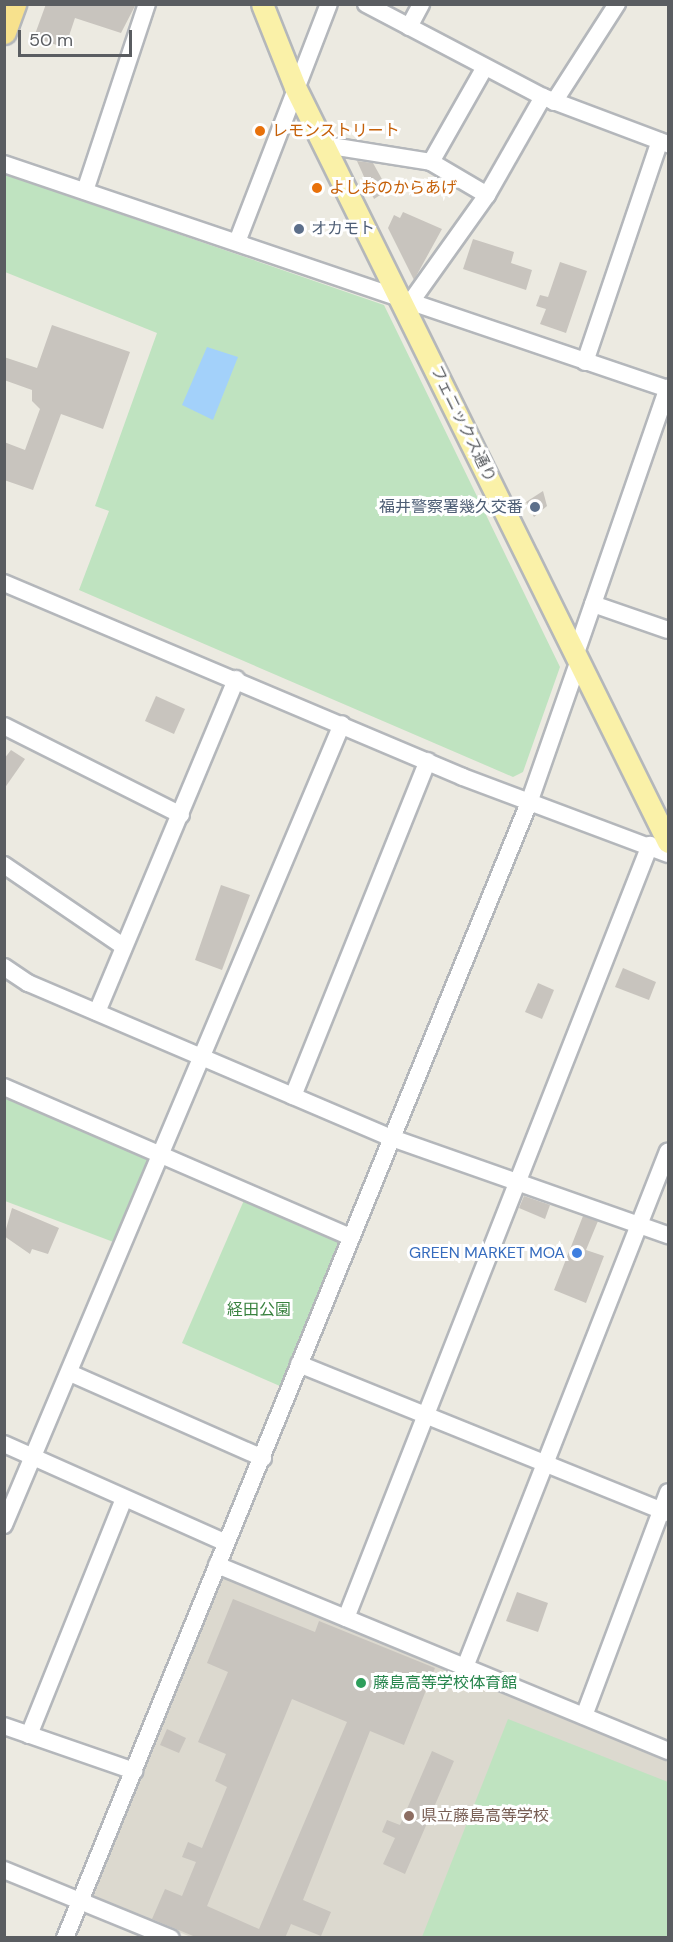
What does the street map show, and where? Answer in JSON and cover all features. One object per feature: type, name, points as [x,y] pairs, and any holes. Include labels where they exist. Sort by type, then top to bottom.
[{"type":"highway","points":[[4,32],[14,4]]},
{"type":"main road","name":"フェニックス通り","points":[[262,4],[295,87],[406,302],[578,657],[659,843]]},
{"type":"street","points":[[85,191],[147,4]]},
{"type":"street","points":[[237,242],[329,4]]},
{"type":"street","points":[[366,4],[549,99],[664,143],[585,362]]},
{"type":"street","points":[[409,27],[421,4]]},
{"type":"street","points":[[406,302],[487,195],[549,99],[617,4]]},
{"type":"street","points":[[431,162],[484,67]]},
{"type":"street","points":[[326,145],[431,162],[487,195]]},
{"type":"street","points":[[4,164],[237,242],[406,302],[668,388],[593,603],[578,657],[530,800],[65,1938]]},
{"type":"street","points":[[4,583],[428,761],[530,800],[659,843],[669,854]]},
{"type":"street","points":[[593,603],[669,630]]},
{"type":"street","points":[[97,1012],[236,679]]},
{"type":"street","points":[[4,1525],[32,1456],[70,1374],[342,724]]},
{"type":"street","points":[[4,726],[181,815]]},
{"type":"street","points":[[293,1096],[428,761]]},
{"type":"street","points":[[346,1618],[519,1184],[659,843]]},
{"type":"street","points":[[4,865],[124,947]]},
{"type":"street","points":[[4,968],[97,1012],[392,1138],[669,1235]]},
{"type":"street","points":[[4,1087],[162,1152],[350,1237]]},
{"type":"street","points":[[465,1667],[669,1151]]},
{"type":"street","points":[[299,1364],[665,1511]]},
{"type":"street","points":[[70,1374],[263,1458]]},
{"type":"street","points":[[4,1444],[226,1543]]},
{"type":"street","points":[[584,1716],[665,1511],[669,1492]]},
{"type":"street","points":[[29,1735],[124,1499]]},
{"type":"street","points":[[217,1565],[669,1751]]},
{"type":"street","points":[[4,1726],[134,1771]]},
{"type":"street","points":[[4,1870],[171,1938]]},
{"type":"shaded area","points":[[223,1574],[668,1757],[668,1937],[191,1937],[93,1897]]},
{"type":"green space","points":[[4,174],[384,305],[560,667],[523,772],[513,777],[79,590],[109,511],[95,506],[157,333],[5,272]]},
{"type":"green space","points":[[5,1087],[161,1155],[124,1246],[5,1201]]},
{"type":"green space","name":"経田公園","points":[[248,1191],[350,1237],[289,1390],[182,1343]]},
{"type":"green space","points":[[508,1719],[668,1782],[668,1937],[422,1937]]},
{"type":"water","points":[[207,347],[238,357],[213,420],[182,405]]},
{"type":"building","points":[[46,4],[136,4],[121,33],[75,18],[65,48],[34,37]]},
{"type":"building","points":[[357,161],[373,163],[388,190],[374,199]]},
{"type":"building","points":[[403,212],[442,229],[414,280],[388,228],[394,215],[400,218]]},
{"type":"building","points":[[473,239],[514,252],[511,263],[532,270],[526,290],[463,269]]},
{"type":"building","points":[[560,262],[587,271],[566,333],[540,324],[546,309],[536,306],[540,295],[548,297]]},
{"type":"building","points":[[52,325],[130,352],[103,429],[61,414],[33,490],[4,480],[4,442],[25,450],[40,409],[32,401],[32,390],[4,380],[4,357],[37,368]]},
{"type":"building","points":[[543,491],[547,506],[534,517],[526,502]]},
{"type":"building","points":[[156,696],[185,709],[174,734],[145,721]]},
{"type":"building","points":[[11,750],[25,759],[4,789],[4,759]]},
{"type":"building","points":[[221,885],[250,895],[222,970],[195,960]]},
{"type":"building","points":[[623,968],[656,982],[649,1000],[615,987]]},
{"type":"building","points":[[538,983],[554,990],[542,1019],[525,1012]]},
{"type":"building","points":[[524,1196],[550,1205],[545,1219],[519,1208]]},
{"type":"building","points":[[12,1208],[59,1228],[48,1254],[32,1249],[30,1254],[4,1236]]},
{"type":"building","points":[[583,1216],[598,1221],[586,1250],[604,1256],[586,1303],[554,1290]]},
{"type":"building","points":[[517,1592],[548,1603],[538,1632],[506,1621]]},
{"type":"building","points":[[233,1599],[315,1632],[319,1621],[435,1668],[404,1745],[370,1731],[303,1900],[331,1912],[321,1936],[291,1924],[285,1938],[198,1938],[152,1919],[165,1889],[182,1896],[196,1862],[182,1857],[188,1842],[202,1848],[227,1787],[215,1781],[226,1754],[198,1742],[228,1672],[207,1663]],"holes":[[[292,1699],[347,1722],[259,1929],[207,1906]]]},
{"type":"building","points":[[167,1729],[186,1738],[179,1753],[160,1745]]},
{"type":"building","points":[[432,1751],[454,1761],[405,1874],[383,1864],[395,1838],[382,1832],[387,1820],[400,1825]]},
{"type":"place","name":"レモンストリート","points":[[260,131]]},
{"type":"place","name":"よしおのからあげ","points":[[317,188]]},
{"type":"place","name":"オカモト","points":[[299,229]]},
{"type":"place","name":"福井警察署幾久交番","points":[[535,507]]},
{"type":"place","name":"GREEN MARKET MOA","points":[[577,1253]]},
{"type":"place","name":"藤島高等学校体育館","points":[[361,1683]]},
{"type":"place","name":"県立藤島高等学校","points":[[409,1816]]}]
